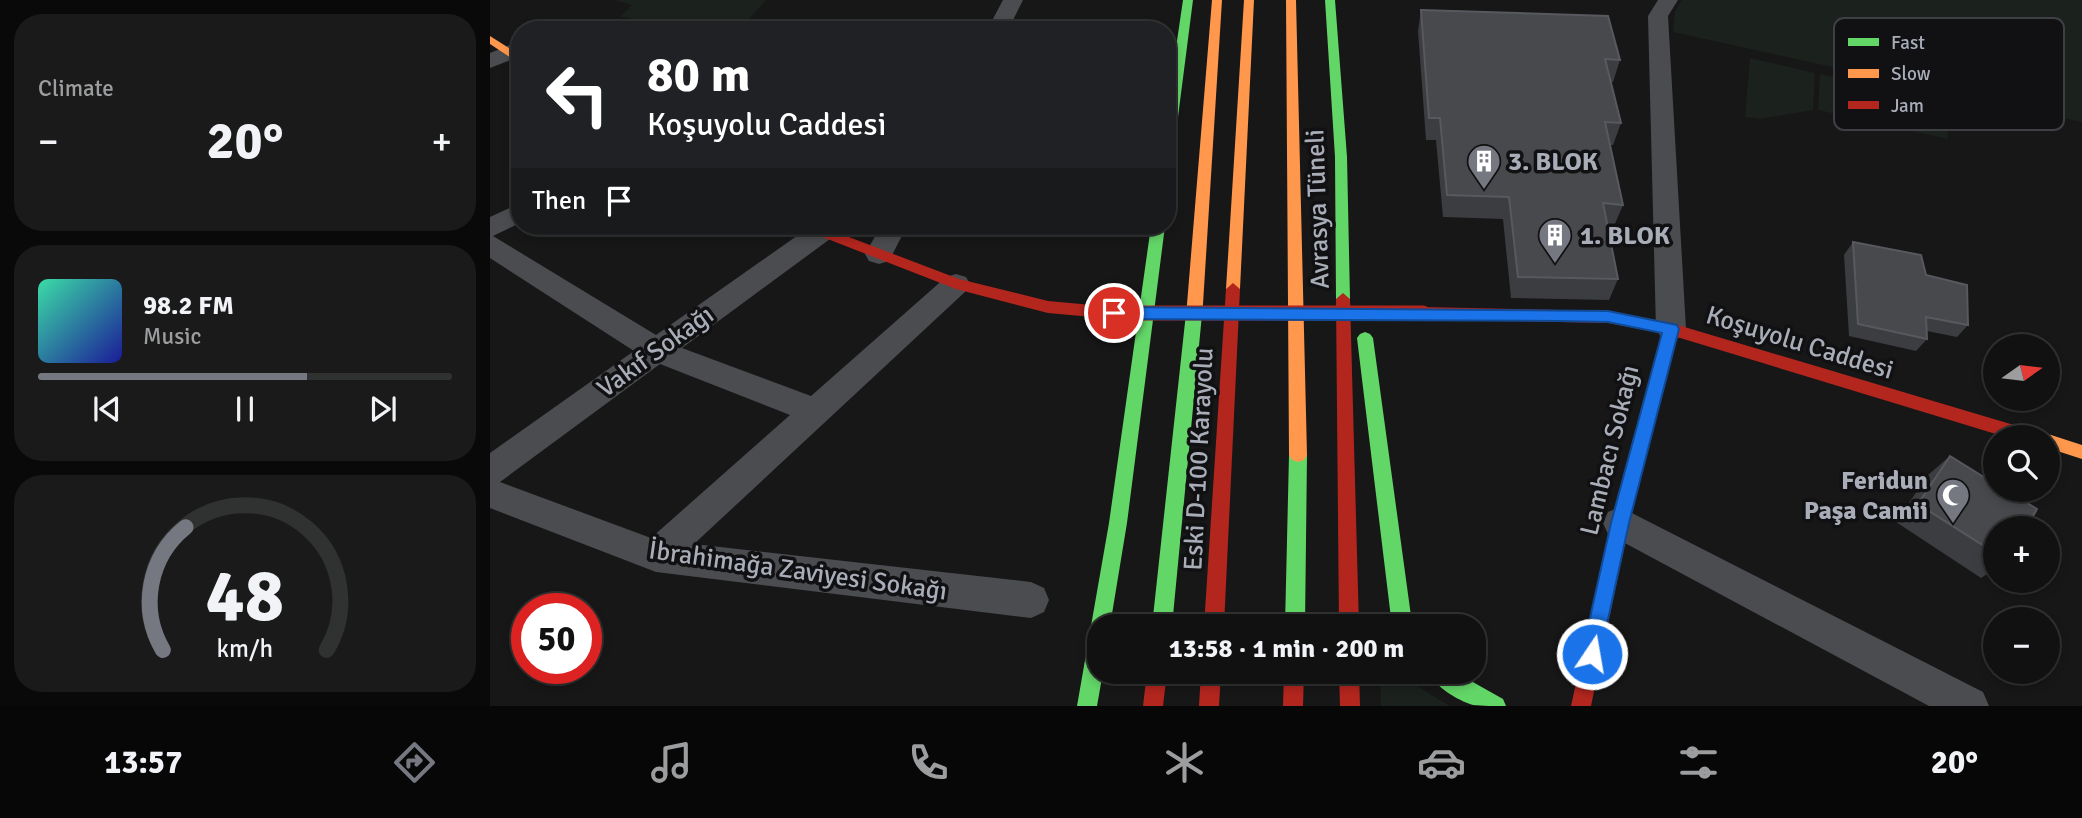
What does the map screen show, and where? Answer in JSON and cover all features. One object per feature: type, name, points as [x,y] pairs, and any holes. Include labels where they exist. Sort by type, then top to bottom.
[{"type":"main road","points":[[1176,89],[1188,0]]},
{"type":"main road","points":[[1163,614],[1190,369],[1217,0]]},
{"type":"main road","name":"Eski D-100 Karayolu","points":[[1215,614],[1249,0]]},
{"type":"main road","points":[[1291,0],[1298,482],[1295,614]]},
{"type":"main road","name":"Avrasya Tüneli","points":[[1330,0],[1341,157],[1349,614]]},
{"type":"main road","points":[[490,39],[507,58]]},
{"type":"main road","points":[[1341,157],[1400,614]]},
{"type":"main road","name":"Koşuyolu Caddesi","points":[[830,235],[956,284],[1048,307],[1114,313],[1423,313],[1608,317],[1671,329],[1991,425]]},
{"type":"main road","points":[[1102,614],[1118,523],[1157,235]]},
{"type":"main road","name":"Lambacı Sokağı","points":[[1581,706],[1620,523],[1671,329]]},
{"type":"main road","points":[[2060,446],[2082,452]]},
{"type":"main road","points":[[1087,706],[1091,684]]},
{"type":"main road","points":[[1153,706],[1156,684]]},
{"type":"main road","points":[[1209,706],[1210,684]]},
{"type":"main road","points":[[1293,706],[1294,684]]},
{"type":"main road","points":[[1349,684],[1350,706]]},
{"type":"main road","points":[[1454,684],[1496,706]]},
{"type":"street","points":[[1002,21],[1013,0]]},
{"type":"street","name":"Lambacı Sokağı","points":[[1668,0],[1658,16],[1671,329]]},
{"type":"street","points":[[490,228],[511,217]]},
{"type":"street","name":"Vakıf Sokağı","points":[[490,471],[806,235]]},
{"type":"street","points":[[879,254],[889,235]]},
{"type":"street","points":[[490,245],[656,349],[815,411]]},
{"type":"street","points":[[656,556],[956,284]]},
{"type":"street","name":"İbrahimağa Zaviyesi Sokağı","points":[[490,493],[656,556],[1031,600]]},
{"type":"street","points":[[1620,523],[1969,706]]},
{"type":"shaded area","points":[[614,0],[766,0],[747,21],[644,21],[620,17],[632,5]]},
{"type":"shaded area","points":[[1682,0],[2082,0],[2082,122],[2064,118],[2064,18],[1834,18],[1834,67],[1673,32],[1675,11]]},
{"type":"shaded area","points":[[1750,58],[1815,73],[1813,110],[1760,119],[1745,117]]},
{"type":"shaded area","points":[[1820,74],[1834,77],[1834,114],[1818,110]]},
{"type":"shaded area","points":[[1908,130],[1947,130],[1948,139]]},
{"type":"shaded area","points":[[1380,684],[1414,684],[1450,706],[1381,706]]},
{"type":"building","points":[[1421,10],[1608,16],[1620,60],[1605,59],[1621,123],[1605,122],[1623,205],[1603,203],[1618,279],[1518,277],[1509,197],[1447,195],[1440,118],[1429,118]]},
{"type":"building","points":[[1853,242],[1921,255],[1926,275],[1967,285],[1968,325],[1926,317],[1927,339],[1858,324]]},
{"type":"building","points":[[1950,456],[1983,477],[1983,502],[2026,502],[2037,509],[2033,516],[1983,516],[1983,545],[1918,504]]},
{"type":"traffic: fast","points":[[1176,89],[1188,0]]},
{"type":"traffic: fast","points":[[1330,0],[1341,157],[1343,299]]},
{"type":"traffic: fast","points":[[1102,614],[1118,523],[1157,235]]},
{"type":"traffic: fast","points":[[1163,614],[1195,304]]},
{"type":"traffic: fast","points":[[1365,338],[1400,614]]},
{"type":"traffic: fast","points":[[1295,614],[1298,455]]},
{"type":"traffic: fast","points":[[1087,706],[1091,684]]},
{"type":"traffic: fast","points":[[1454,684],[1496,706]]},
{"type":"traffic: slow","points":[[1195,304],[1217,0]]},
{"type":"traffic: slow","points":[[1233,289],[1249,0]]},
{"type":"traffic: slow","points":[[1291,0],[1298,455]]},
{"type":"traffic: slow","points":[[490,39],[511,54]]},
{"type":"traffic: slow","points":[[2060,445],[2082,452]]},
{"type":"traffic: jam","points":[[830,235],[956,284],[1048,307],[1114,313]]},
{"type":"traffic: jam","points":[[1215,614],[1233,289]]},
{"type":"traffic: jam","points":[[1343,299],[1349,614]]},
{"type":"traffic: jam","points":[[1114,313],[1423,313]]},
{"type":"traffic: jam","points":[[1423,313],[1608,317],[1671,329],[1991,425]]},
{"type":"traffic: jam","points":[[1581,706],[1620,523],[1671,329]]},
{"type":"traffic: jam","points":[[1153,706],[1156,684]]},
{"type":"traffic: jam","points":[[1209,706],[1210,684]]},
{"type":"traffic: jam","points":[[1293,706],[1294,684]]},
{"type":"traffic: jam","points":[[1349,684],[1350,706]]},
{"type":"place","name":"3. BLOK","points":[[1484,191]]},
{"type":"place","name":"1. BLOK","points":[[1555,265]]},
{"type":"place","name":"Feridun Paşa Camii","points":[[1953,525]]},
{"type":"route","points":[[1114,313],[1559,315],[1608,317],[1671,329],[1620,523],[1592,654]]}]
